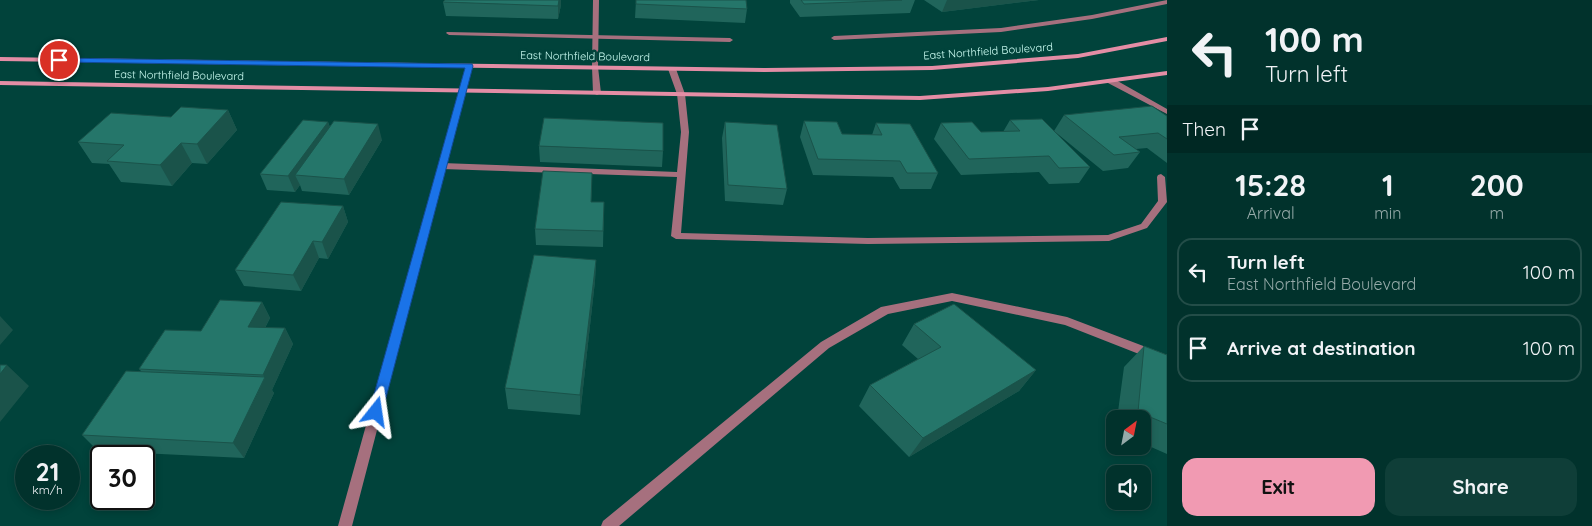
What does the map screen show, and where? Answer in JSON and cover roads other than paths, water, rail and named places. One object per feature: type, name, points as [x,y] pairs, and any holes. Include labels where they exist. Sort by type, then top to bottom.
[{"type":"main road","name":"East Northfield Boulevard","points":[[0,59],[765,70],[932,68],[1078,56],[1167,38]]},
{"type":"main road","name":"East Northfield Boulevard","points":[[0,83],[920,98],[1048,89],[1167,73]]},
{"type":"street","points":[[596,0],[595,67],[597,93]]},
{"type":"street","points":[[834,38],[1001,30],[1092,17],[1167,2]]},
{"type":"street","points":[[449,33],[730,40]]},
{"type":"street","points":[[345,526],[469,66]]},
{"type":"street","points":[[672,68],[681,94],[686,132],[676,236],[868,241],[1109,238],[1144,226],[1163,201],[1161,177]]},
{"type":"street","points":[[1111,81],[1167,112]]},
{"type":"street","points":[[442,166],[681,175]]},
{"type":"street","points":[[608,526],[824,345],[886,310],[952,297],[1067,321],[1167,360]]}]
